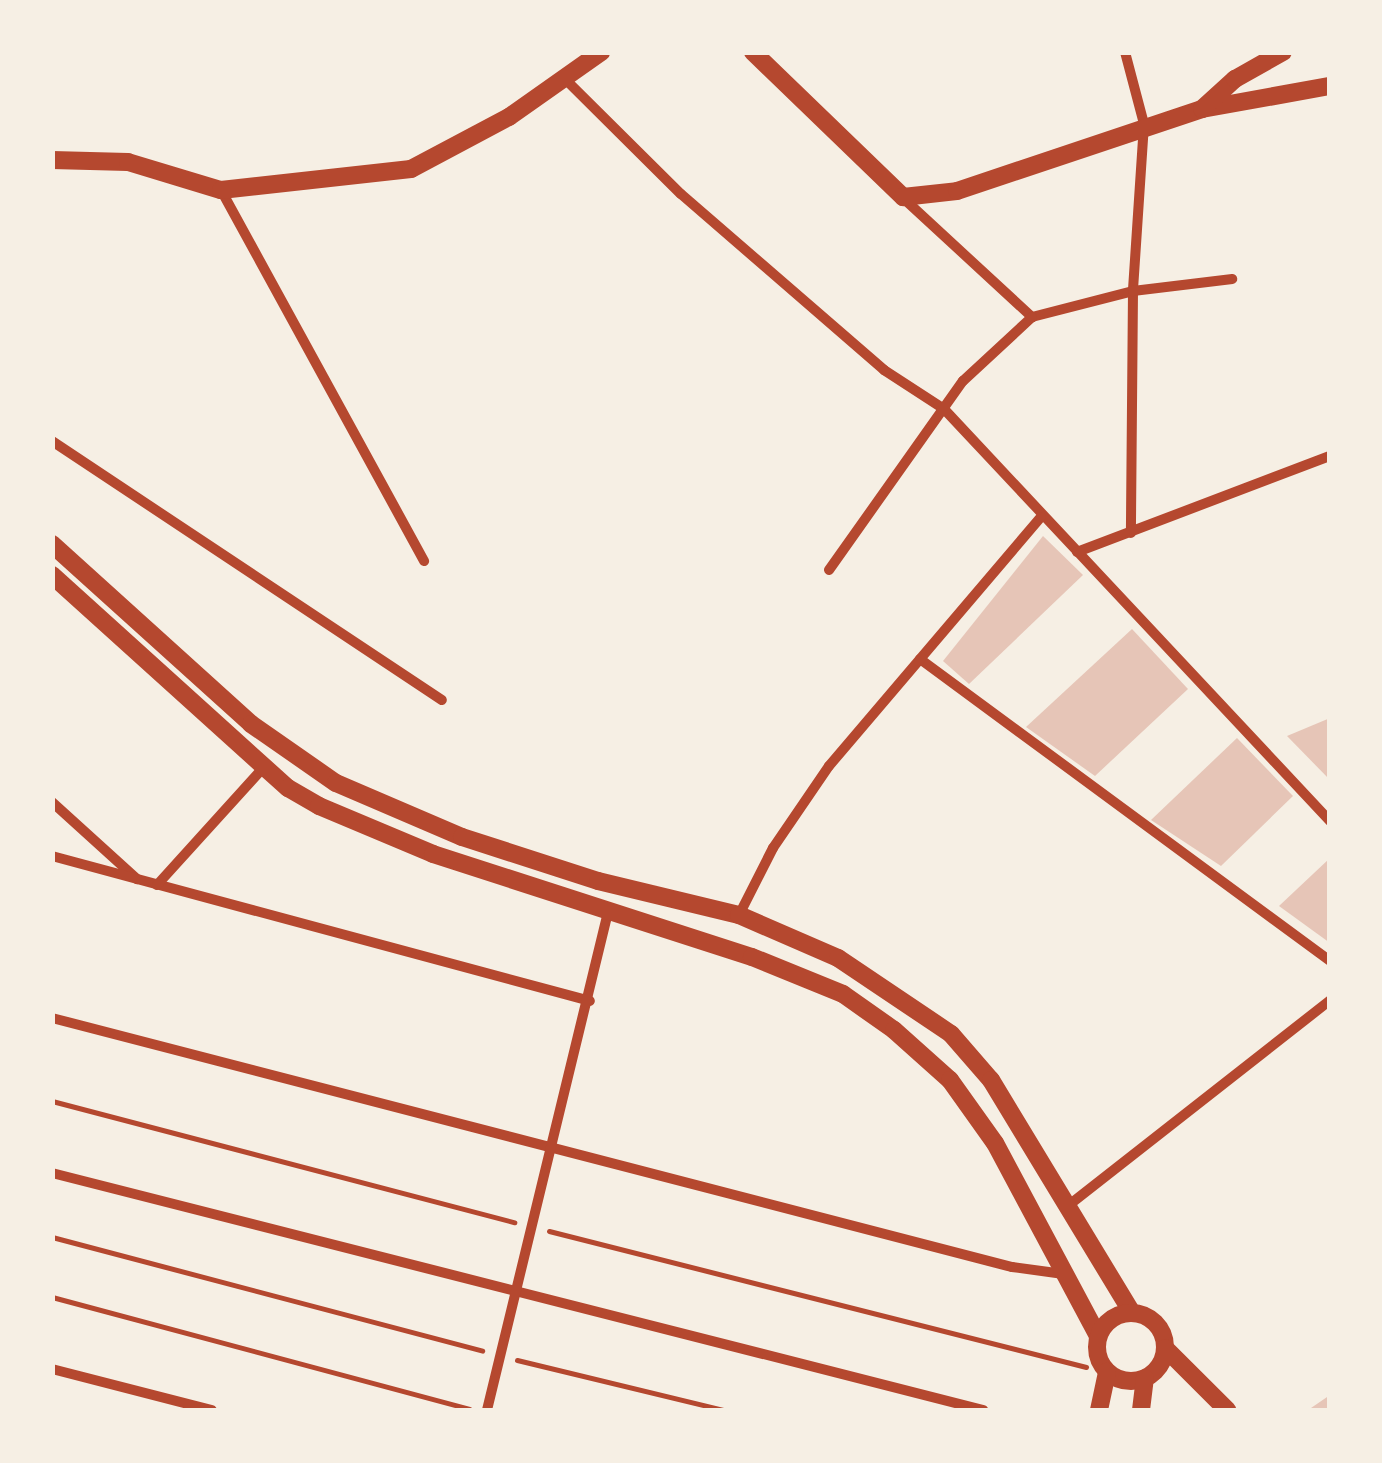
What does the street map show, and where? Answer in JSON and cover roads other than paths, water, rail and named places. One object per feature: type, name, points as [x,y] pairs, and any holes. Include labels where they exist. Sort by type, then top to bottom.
[{"type":"street","points":[[52,160],[128,162],[221,190],[412,169],[565,78],[601,52]]},
{"type":"street","points":[[753,52],[1032,316]]},
{"type":"street","points":[[1125,52],[1144,124],[1133,290],[1131,533]]},
{"type":"street","points":[[1202,109],[1235,79],[1283,52]]},
{"type":"street","points":[[565,78],[681,194],[884,370],[944,409],[1040,518],[1077,552],[1330,821]]},
{"type":"street","points":[[903,197],[956,191],[1144,124],[1202,109],[1330,86]]},
{"type":"street","points":[[221,190],[424,561]]},
{"type":"street","points":[[829,570],[990,350],[1032,316],[1133,290],[1232,279]]},
{"type":"street","points":[[52,441],[442,700]]},
{"type":"street","points":[[1077,552],[1330,456]]},
{"type":"street","points":[[740,915],[773,848],[829,766],[1040,518]]},
{"type":"street","points":[[52,544],[251,724],[336,783],[462,838],[598,881],[740,915],[838,958],[950,1034],[991,1080],[1132,1313]]},
{"type":"street","points":[[52,576],[264,767],[319,806],[434,854],[843,994],[894,1030],[950,1080],[984,1128],[1068,1275],[1098,1336]]},
{"type":"street","points":[[920,659],[1330,961]]},
{"type":"street","points":[[157,885],[264,767]]},
{"type":"street","points":[[52,802],[139,881]]},
{"type":"street","points":[[52,856],[590,1000]]},
{"type":"street","points":[[487,1410],[512,1290],[590,1000],[608,912]]},
{"type":"street","points":[[1069,1205],[1330,1000]]},
{"type":"street","points":[[52,1018],[1012,1266],[1068,1275]]},
{"type":"street","points":[[52,1173],[983,1410]]},
{"type":"street","points":[[1145,1378],[1125,1381],[1107,1372],[1096,1349],[1098,1336],[1118,1315],[1132,1313],[1156,1324],[1165,1348],[1227,1410]]},
{"type":"street","points":[[1140,1410],[1145,1378],[1165,1348]]},
{"type":"street","points":[[52,1369],[212,1410]]},
{"type":"street","points":[[1098,1410],[1107,1372]]}]
